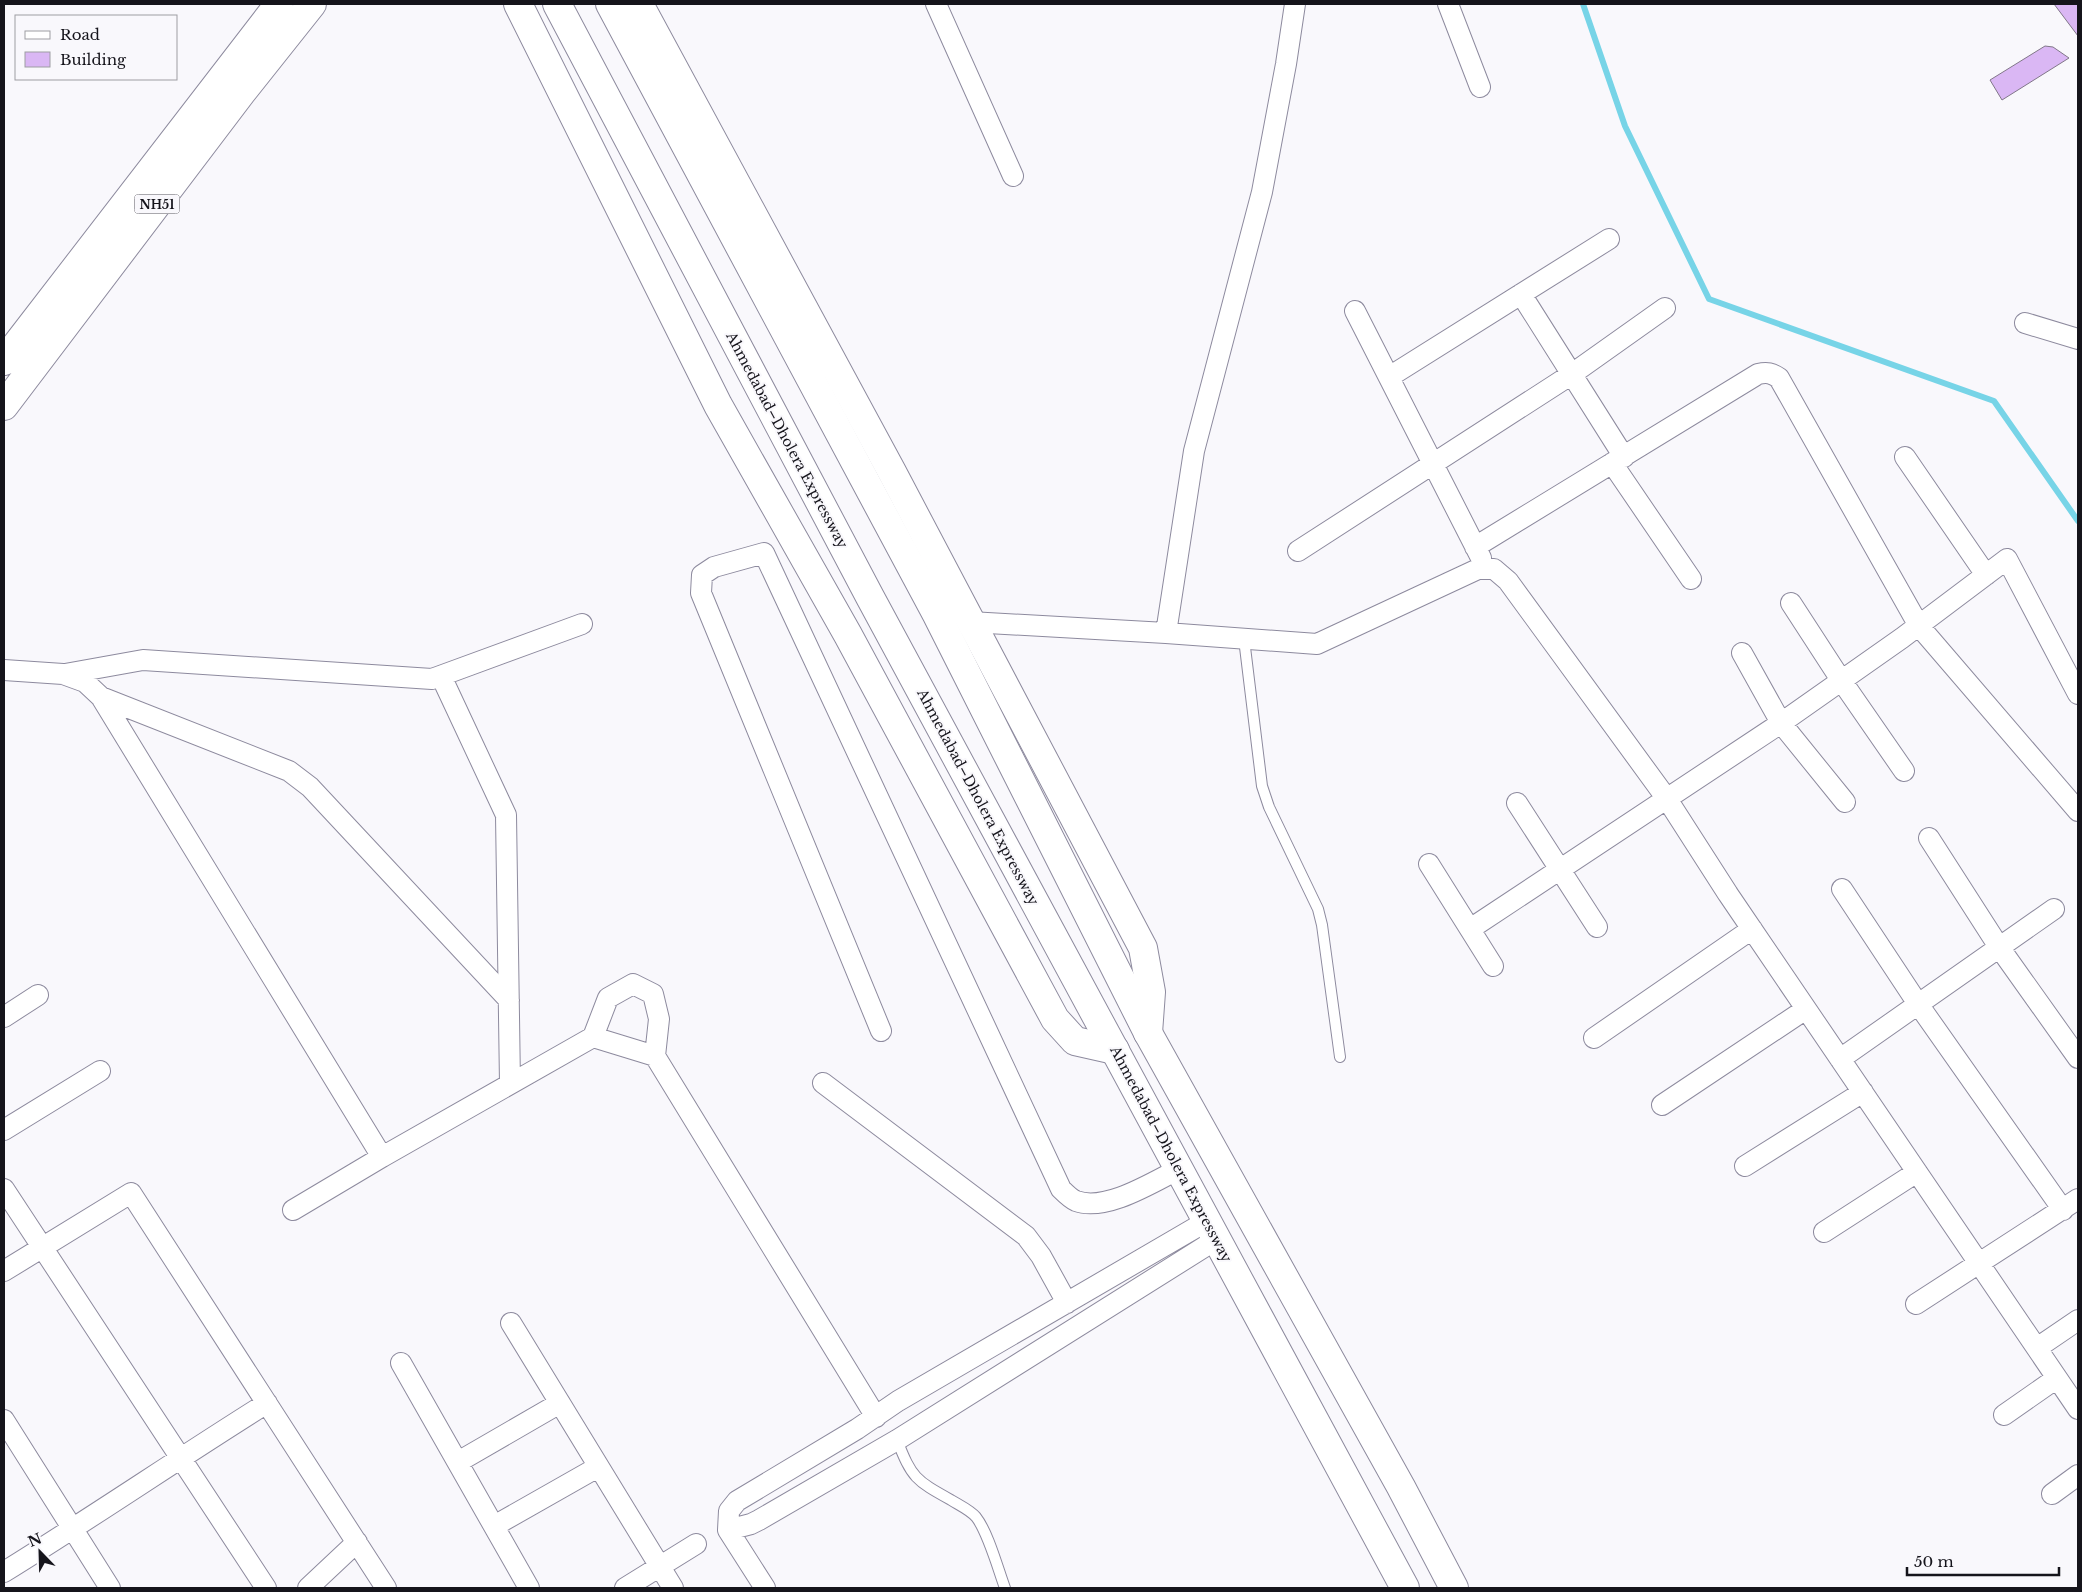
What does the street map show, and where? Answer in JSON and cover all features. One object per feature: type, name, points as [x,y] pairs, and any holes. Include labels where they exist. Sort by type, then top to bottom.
[{"type":"main road","name":"NH51","points":[[4,360],[279,4]]},
{"type":"main road","name":"NH51","points":[[4,406],[242,92],[312,4]]},
{"type":"main road","points":[[518,4],[718,405],[848,635],[1055,1019],[1076,1041],[1115,1050]]},
{"type":"main road","name":"Ahmedabad–Dholera Expressway","points":[[557,4],[870,597],[1405,1588]]},
{"type":"main road","points":[[610,4],[937,615],[1148,1033],[1401,1487],[1454,1588]]},
{"type":"main road","points":[[639,4],[892,472],[1143,948],[1151,992],[1148,1033]]},
{"type":"street","points":[[936,4],[1013,176]]},
{"type":"street","points":[[1166,633],[1194,451],[1262,192],[1286,64],[1295,4]]},
{"type":"street","points":[[1448,4],[1480,87]]},
{"type":"street","points":[[1389,377],[1610,239]]},
{"type":"street","points":[[1521,294],[1572,374],[1618,460],[1691,579]]},
{"type":"street","points":[[1298,550],[1572,374],[1665,308]]},
{"type":"street","points":[[1355,310],[1486,569]]},
{"type":"street","points":[[2025,323],[2078,339]]},
{"type":"street","points":[[1475,547],[1758,374],[1773,374],[1779,378],[1918,626],[2078,810]]},
{"type":"street","points":[[1905,457],[1986,575]]},
{"type":"street","points":[[795,540],[764,554],[714,567],[702,575],[701,593],[881,1031]]},
{"type":"street","points":[[764,554],[1061,1189],[1076,1201],[1096,1204],[1120,1198],[1180,1170]]},
{"type":"street","points":[[1470,929],[1781,723],[1918,626],[2007,559],[2078,694]]},
{"type":"street","points":[[970,622],[1317,644],[1478,569],[1494,569],[1508,580],[1667,799],[1752,929],[2078,1409]]},
{"type":"street","points":[[1791,603],[1904,771]]},
{"type":"street","points":[[4,670],[63,674],[144,660],[423,679],[441,676],[582,624]]},
{"type":"street","points":[[1742,653],[1781,723],[1844,802]]},
{"type":"street","points":[[63,674],[85,682],[101,697],[382,1157]]},
{"type":"street","points":[[441,676],[506,815],[510,1084]]},
{"type":"street","points":[[101,697],[264,760],[296,776],[310,787],[509,1000]]},
{"type":"street","points":[[1517,803],[1561,868],[1597,927]]},
{"type":"street","points":[[1929,838],[2000,947],[2078,1058]]},
{"type":"street","points":[[1429,864],[1493,966]]},
{"type":"street","points":[[1842,889],[1918,1004],[2070,1204],[1916,1304]]},
{"type":"street","points":[[1840,1059],[2054,909]]},
{"type":"street","points":[[1594,1038],[1752,929]]},
{"type":"street","points":[[293,1210],[593,1037],[608,998],[633,984],[653,994],[659,1019],[655,1056],[876,1417]]},
{"type":"street","points":[[4,1016],[38,995]]},
{"type":"street","points":[[1662,1105],[1806,1009]]},
{"type":"street","points":[[593,1037],[655,1056]]},
{"type":"street","points":[[4,1130],[100,1071]]},
{"type":"street","points":[[823,1083],[1026,1236],[1041,1256],[1067,1303]]},
{"type":"street","points":[[1745,1166],[1863,1092]]},
{"type":"street","points":[[1824,1232],[1917,1172]]},
{"type":"street","points":[[4,1189],[266,1588]]},
{"type":"street","points":[[4,1271],[131,1193],[386,1588]]},
{"type":"street","points":[[765,1588],[728,1530],[729,1511],[737,1501],[857,1429],[898,1400],[1067,1303],[1212,1230]]},
{"type":"street","points":[[728,1530],[751,1524],[897,1440],[1212,1230]]},
{"type":"street","points":[[2037,1348],[2078,1320]]},
{"type":"street","points":[[511,1323],[673,1588]]},
{"type":"street","points":[[402,1363],[529,1588]]},
{"type":"street","points":[[2004,1415],[2057,1378]]},
{"type":"street","points":[[898,1400],[916,1428]]},
{"type":"street","points":[[4,1572],[73,1530],[179,1458],[267,1403]]},
{"type":"street","points":[[458,1462],[560,1404]]},
{"type":"street","points":[[4,1420],[110,1588]]},
{"type":"street","points":[[857,1429],[873,1454]]},
{"type":"street","points":[[494,1526],[598,1467]]},
{"type":"street","points":[[2052,1494],[2078,1475]]},
{"type":"street","points":[[308,1588],[357,1542]]},
{"type":"street","points":[[625,1588],[696,1544]]},
{"type":"lane","points":[[1244,639],[1262,786],[1269,807],[1318,909],[1322,925],[1340,1057]]},
{"type":"lane","points":[[897,1440],[914,1476],[923,1485],[966,1509],[976,1517],[984,1530],[1005,1588]]},
{"type":"building","points":[[2054,4],[2078,4],[2078,36]]},
{"type":"building","points":[[2045,46],[2053,47],[2069,58],[2002,100],[1990,80]]},
{"type":"waterway","points":[[1583,4],[1625,126],[1709,299],[1994,401],[2078,521]]}]
